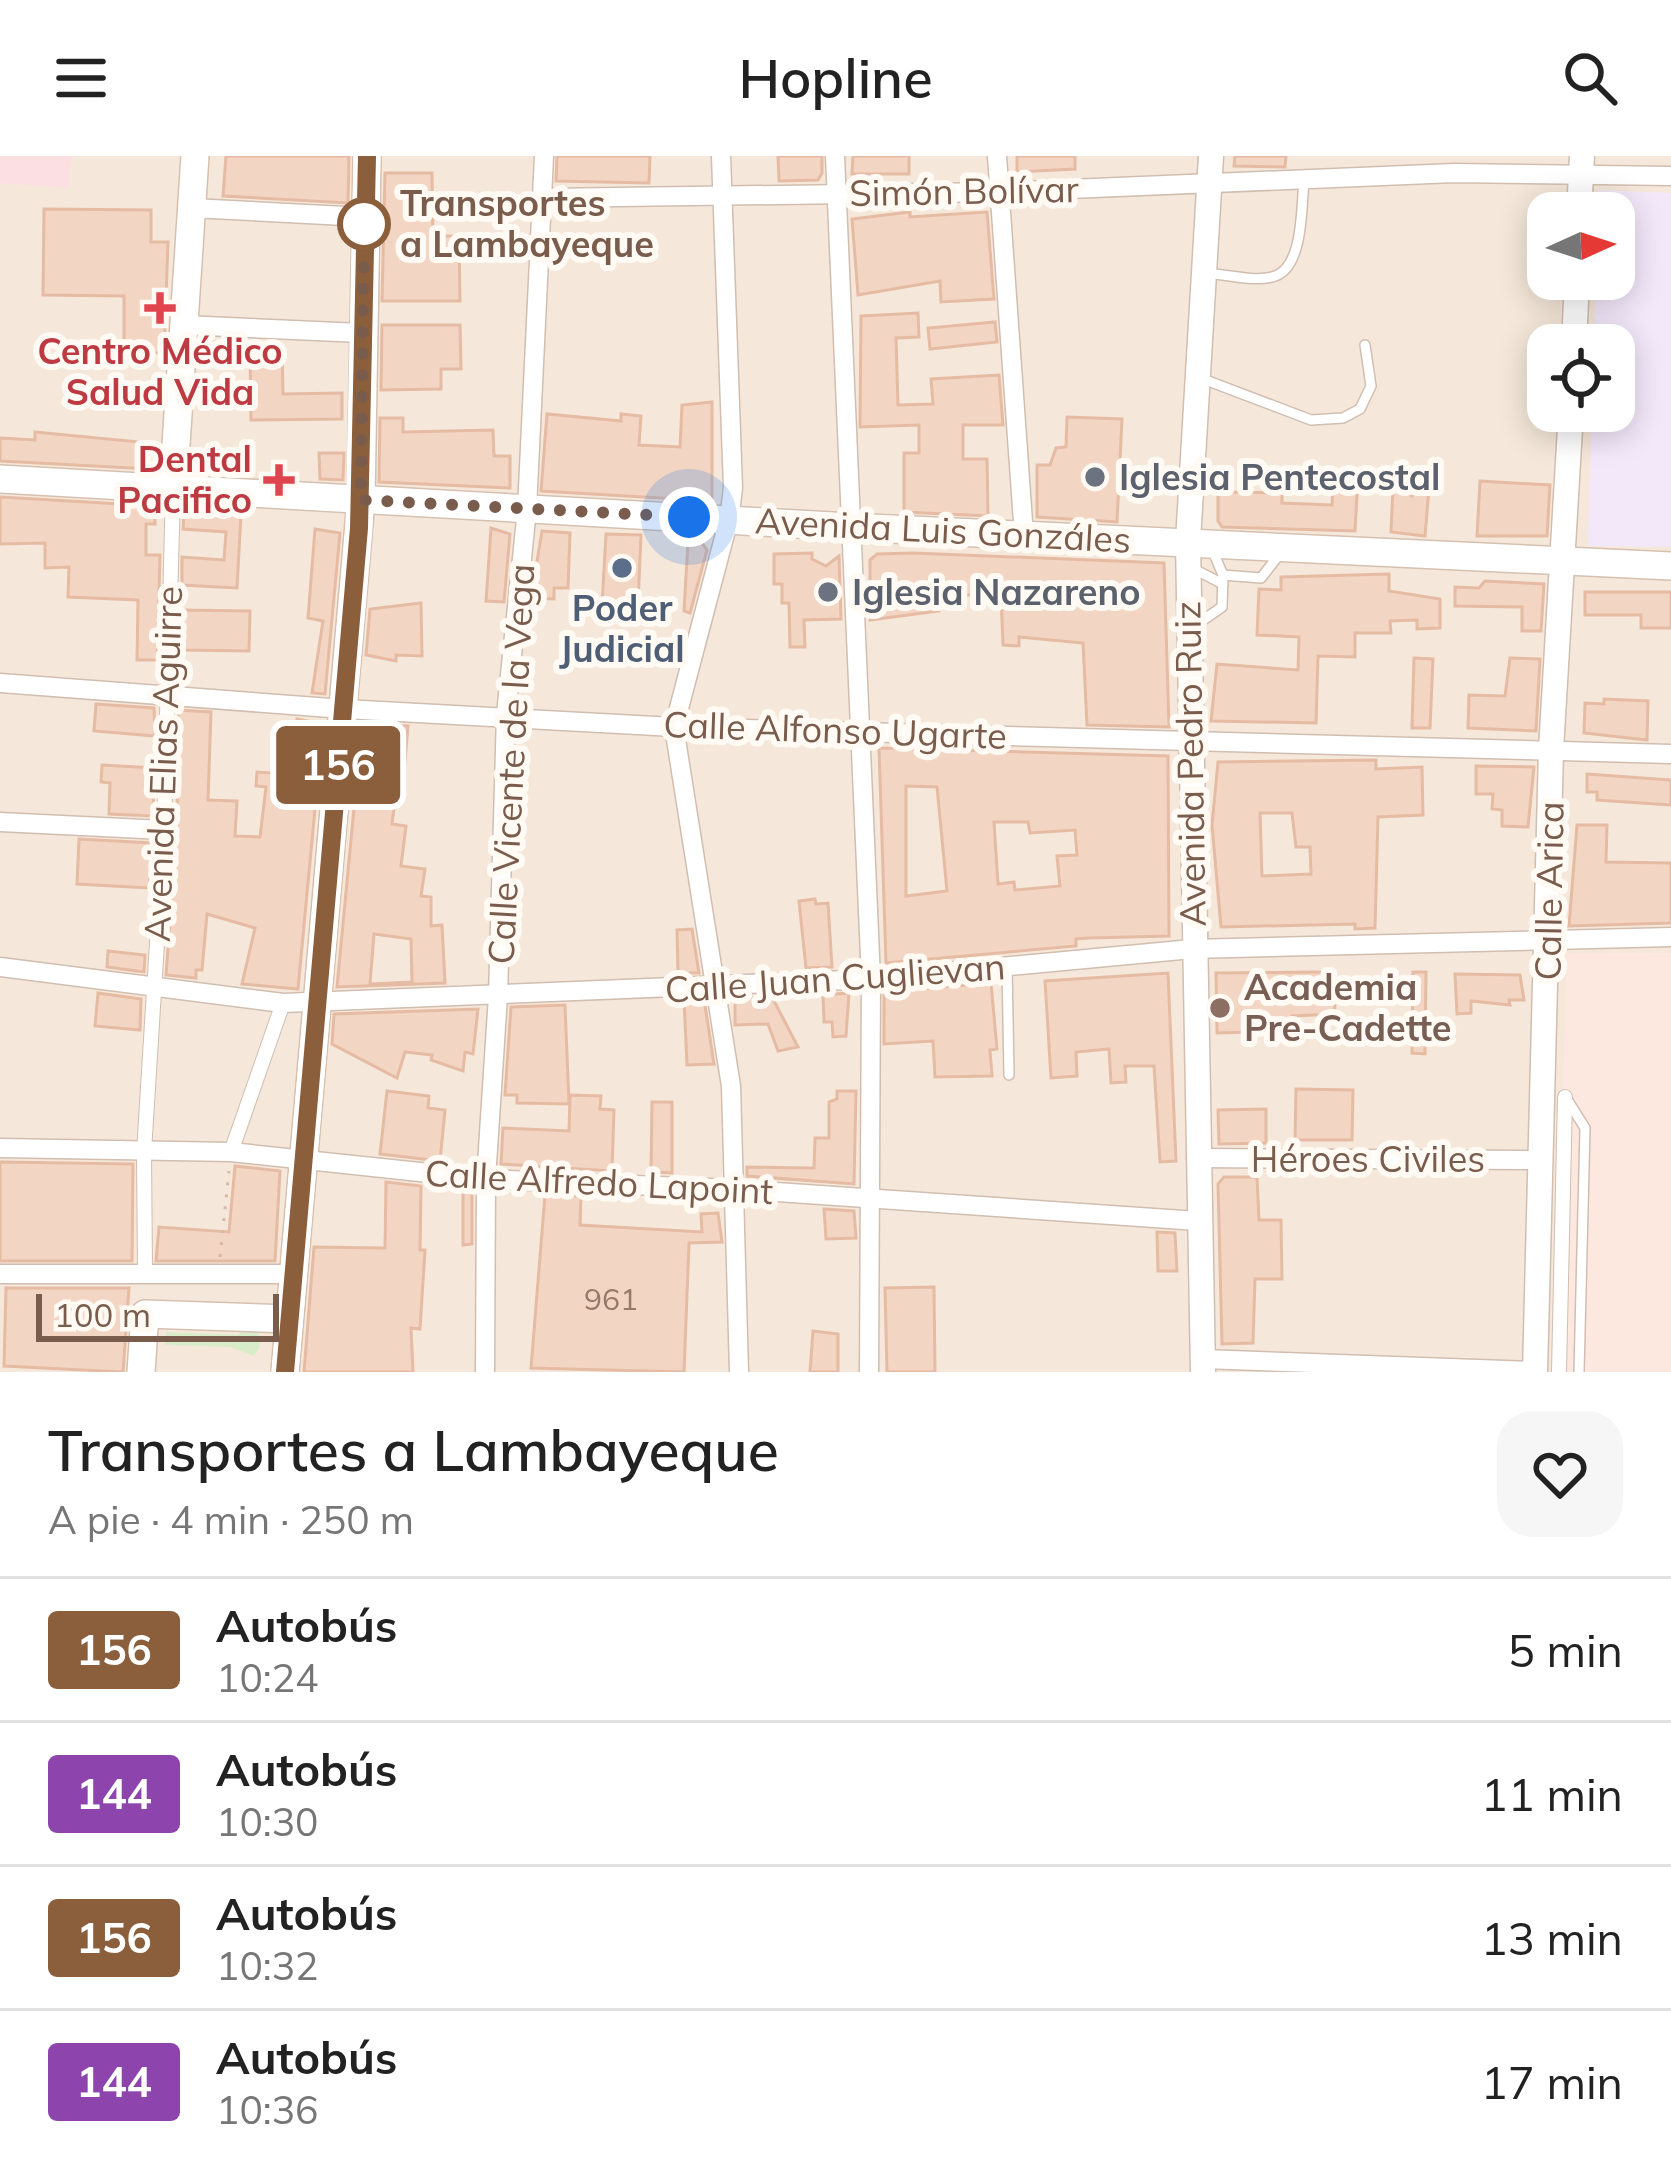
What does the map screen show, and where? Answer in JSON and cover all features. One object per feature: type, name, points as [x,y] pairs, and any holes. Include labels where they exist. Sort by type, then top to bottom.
[{"type":"main road","name":"Avenida Elias Aguirre","points":[[173,490],[195,156]]},
{"type":"main road","points":[[285,1372],[361,500],[367,156]]},
{"type":"main road","name":"Avenida Luis Gonzáles","points":[[0,479],[1024,536],[1195,550],[1286,547],[1671,566]]},
{"type":"main road","name":"Avenida Elias Aguirre","points":[[141,1372],[145,1315]]},
{"type":"main road","points":[[145,1315],[289,1319]]},
{"type":"street","name":"Calle Vicente de la Vega","points":[[485,1372],[486,1179],[498,996],[506,714],[527,509],[544,156]]},
{"type":"street","points":[[721,156],[730,520],[674,727],[731,1085],[739,1372]]},
{"type":"street","points":[[835,156],[871,980],[869,1372]]},
{"type":"street","points":[[997,156],[1024,536]]},
{"type":"street","name":"Avenida Pedro Ruiz","points":[[1203,1365],[1189,629],[1211,156]]},
{"type":"street","name":"Simón Bolívar","points":[[545,198],[1210,185],[1454,165],[1581,164],[1671,176]]},
{"type":"street","points":[[192,208],[364,217]]},
{"type":"street","points":[[184,325],[361,333]]},
{"type":"street","name":"Calle Arica","points":[[1543,1371],[1540,1160],[1555,1091],[1551,750],[1570,432]]},
{"type":"street","name":"Avenida Elias Aguirre","points":[[145,1315],[144,1152],[164,830],[173,490]]},
{"type":"street","name":"Calle Alfonso Ugarte","points":[[0,682],[344,709],[506,714],[674,727],[1671,754]]},
{"type":"street","points":[[0,822],[164,830]]},
{"type":"street","name":"Calle Juan Cuglievan","points":[[0,967],[283,1003],[871,980],[1192,949],[1671,937]]},
{"type":"street","points":[[231,1152],[283,1003]]},
{"type":"street","points":[[1203,1365],[1543,1371],[1555,1091]]},
{"type":"street","name":"Calle Alfredo Lapoint","points":[[0,1148],[231,1152],[486,1179],[734,1189],[1198,1221]]},
{"type":"street","name":"Héroes Civiles","points":[[1196,1158],[1540,1160]]},
{"type":"street","points":[[0,1274],[292,1274]]},
{"type":"lane","points":[[1204,273],[1271,278],[1285,270],[1295,252],[1304,180]]},
{"type":"lane","points":[[1198,378],[1267,399],[1311,420],[1342,418],[1360,409],[1371,386],[1365,345]]},
{"type":"lane","points":[[1195,550],[1223,580],[1261,578],[1286,547]]},
{"type":"lane","points":[[1189,629],[1222,607],[1223,580],[1195,550]]},
{"type":"lane","points":[[1007,966],[1009,1075]]},
{"type":"lane","points":[[1555,1091],[1585,1128],[1579,1372]]},
{"type":"path","points":[[218,1271],[231,1152]]},
{"type":"shaded area","points":[[0,156],[1671,156],[1671,1372],[0,1372]]},
{"type":"shaded area","points":[[0,156],[71,156],[68,188],[0,183]]},
{"type":"shaded area","points":[[1598,190],[1671,193],[1671,547],[1588,546],[1591,432],[1635,432],[1635,324],[1595,324],[1595,300],[1635,300],[1635,192]]},
{"type":"shaded area","points":[[1671,953],[1671,1372],[1554,1372],[1567,954]]},
{"type":"green space","points":[[246,1329],[258,1331],[260,1347],[254,1356],[230,1347],[165,1345],[166,1332],[237,1335]]},
{"type":"building","points":[[226,156],[349,156],[348,203],[223,196]]},
{"type":"building","points":[[557,156],[650,156],[649,183],[556,181]]},
{"type":"building","points":[[778,156],[822,156],[822,173],[818,180],[779,181]]},
{"type":"building","points":[[853,156],[909,156],[909,174],[852,174]]},
{"type":"building","points":[[1017,156],[1075,156],[1075,169],[1017,172]]},
{"type":"building","points":[[1235,156],[1286,156],[1285,167],[1234,166]]},
{"type":"building","points":[[385,173],[432,173],[433,236],[459,236],[460,301],[382,301]]},
{"type":"building","points":[[44,209],[151,210],[151,242],[168,242],[164,353],[124,353],[124,296],[43,295]]},
{"type":"building","points":[[910,212],[910,217],[987,212],[994,299],[941,302],[940,281],[858,295],[852,219]]},
{"type":"building","points":[[918,313],[919,337],[896,338],[898,405],[933,404],[931,379],[999,375],[1003,425],[963,425],[963,459],[987,459],[988,516],[904,512],[904,453],[919,453],[919,425],[860,427],[861,316]]},
{"type":"building","points":[[995,322],[997,342],[930,349],[928,328]]},
{"type":"building","points":[[382,325],[460,325],[461,369],[441,369],[441,389],[381,390]]},
{"type":"building","points":[[243,341],[243,357],[200,357],[201,342]]},
{"type":"building","points":[[250,350],[282,350],[283,394],[342,393],[342,419],[251,420]]},
{"type":"building","points":[[712,402],[712,501],[541,491],[547,414],[621,421],[621,414],[641,416],[639,445],[680,447],[682,405]]},
{"type":"building","name":"Iglesia Pentecostal","points":[[1067,417],[1122,419],[1117,522],[1037,517],[1037,465],[1050,465],[1056,448],[1066,447]]},
{"type":"building","points":[[380,418],[403,418],[403,432],[493,430],[494,456],[510,456],[510,488],[379,482]]},
{"type":"building","points":[[35,432],[150,443],[149,469],[0,461],[0,438],[35,440]]},
{"type":"building","points":[[319,453],[344,453],[343,480],[320,479]]},
{"type":"building","points":[[1334,470],[1358,477],[1355,531],[1222,527],[1218,521],[1218,492],[1282,493],[1282,503],[1332,505]]},
{"type":"building","points":[[1414,475],[1430,476],[1425,536],[1391,532],[1393,487],[1412,496]]},
{"type":"building","points":[[1480,481],[1550,485],[1547,536],[1477,536]]},
{"type":"building","points":[[0,497],[155,506],[155,524],[146,524],[146,555],[160,555],[157,660],[137,660],[138,600],[68,597],[69,567],[45,568],[45,543],[0,544]]},
{"type":"building","points":[[184,511],[241,514],[237,588],[182,585],[182,557],[224,560],[226,532],[183,529]]},
{"type":"building","points":[[491,528],[510,534],[504,602],[486,601]]},
{"type":"building","points":[[315,529],[340,533],[325,694],[312,693],[323,621],[308,618]]},
{"type":"building","points":[[542,531],[570,533],[568,588],[554,588],[554,599],[531,598]]},
{"type":"building","name":"Poder Judicial","points":[[606,534],[641,535],[638,605],[602,605]]},
{"type":"building","points":[[688,542],[702,543],[707,550],[690,613],[684,611]]},
{"type":"building","points":[[812,553],[812,559],[826,566],[839,556],[841,619],[804,620],[805,647],[790,647],[789,603],[782,603],[782,584],[774,584],[774,554]]},
{"type":"building","points":[[877,554],[1164,563],[1169,727],[1087,725],[1083,643],[1019,637],[1019,646],[1003,645],[1001,594],[939,596],[939,611],[870,620],[870,560]]},
{"type":"building","points":[[1389,574],[1389,591],[1440,599],[1440,628],[1417,629],[1417,620],[1390,621],[1391,633],[1355,633],[1355,657],[1318,656],[1316,723],[1211,721],[1217,664],[1298,670],[1299,637],[1257,635],[1259,589],[1281,590],[1281,577]]},
{"type":"building","points":[[1485,581],[1544,584],[1541,631],[1522,631],[1522,607],[1455,606],[1455,587],[1479,588]]},
{"type":"building","points":[[1585,592],[1671,592],[1671,628],[1641,628],[1641,615],[1585,615]]},
{"type":"building","points":[[421,603],[422,656],[396,655],[396,661],[366,655],[370,609]]},
{"type":"building","points":[[181,610],[250,611],[249,651],[180,650]]},
{"type":"building","points":[[1414,658],[1433,659],[1430,728],[1412,728]]},
{"type":"building","points":[[1510,658],[1540,659],[1536,731],[1468,728],[1469,695],[1505,696]]},
{"type":"building","points":[[1604,699],[1648,701],[1647,740],[1584,733],[1585,703],[1604,704]]},
{"type":"building","points":[[96,704],[154,708],[155,736],[94,731]]},
{"type":"building","points":[[178,710],[211,712],[208,800],[237,801],[235,836],[260,837],[266,787],[256,786],[257,772],[272,773],[275,744],[295,746],[297,719],[323,724],[298,989],[242,984],[255,928],[207,914],[202,970],[196,970],[196,978],[166,975],[177,830]]},
{"type":"building","points":[[362,724],[408,726],[403,786],[397,785],[392,824],[406,826],[401,866],[425,869],[421,896],[431,897],[431,926],[442,925],[445,983],[337,987]],"holes":[[[374,934],[411,939],[412,982],[370,984]]]},
{"type":"building","points":[[879,748],[1168,756],[1169,936],[1076,939],[1076,946],[886,963]],"holes":[[[906,786],[937,787],[947,891],[906,896]],[[994,822],[1028,822],[1030,833],[1075,830],[1077,855],[1057,856],[1060,886],[1015,890],[1014,882],[998,884]]]},
{"type":"building","points":[[1376,760],[1376,769],[1422,767],[1423,815],[1378,817],[1375,928],[1355,929],[1355,924],[1221,927],[1212,825],[1218,762]],"holes":[[[1260,813],[1292,813],[1296,847],[1310,847],[1311,874],[1262,876]]]},
{"type":"building","points":[[102,765],[154,768],[153,816],[109,814],[110,783],[101,782]]},
{"type":"building","points":[[1476,766],[1534,767],[1528,827],[1502,826],[1502,810],[1492,809],[1493,794],[1476,794]]},
{"type":"building","points":[[1587,774],[1671,780],[1671,805],[1597,800],[1597,792],[1587,792]]},
{"type":"building","points":[[1577,825],[1607,825],[1606,862],[1671,863],[1671,923],[1569,926]]},
{"type":"building","points":[[79,839],[152,843],[149,888],[77,884]]},
{"type":"building","points":[[815,899],[816,904],[828,903],[832,967],[806,968],[799,901]]},
{"type":"building","points":[[692,929],[699,973],[678,973],[677,930]]},
{"type":"building","points":[[108,951],[145,955],[144,972],[107,967]]},
{"type":"building","points":[[1334,972],[1335,1014],[1292,1016],[1292,1031],[1217,1033],[1216,973]]},
{"type":"building","points":[[1413,972],[1426,972],[1425,1054],[1412,1053]]},
{"type":"building","points":[[1168,973],[1176,1161],[1160,1162],[1154,1066],[1125,1066],[1126,1082],[1111,1083],[1109,1049],[1076,1052],[1077,1076],[1051,1078],[1045,981]]},
{"type":"building","points":[[1455,974],[1520,975],[1524,1000],[1509,1000],[1510,1005],[1471,1001],[1471,1013],[1457,1014]]},
{"type":"building","points":[[991,983],[997,1049],[990,1050],[992,1076],[935,1077],[933,1041],[884,1044],[884,992]]},
{"type":"building","points":[[98,993],[141,999],[140,1030],[95,1026]]},
{"type":"building","points":[[849,993],[846,1036],[833,1037],[832,1022],[824,1022],[823,995]]},
{"type":"building","points":[[772,997],[798,1047],[778,1051],[768,1024],[735,1025],[735,998]]},
{"type":"building","points":[[704,999],[714,1064],[687,1065],[684,1000]]},
{"type":"building","points":[[565,1005],[569,1104],[517,1103],[517,1095],[505,1095],[511,1007]]},
{"type":"building","points":[[478,1009],[473,1054],[465,1052],[463,1071],[431,1060],[432,1055],[405,1052],[397,1078],[332,1044],[334,1014]]},
{"type":"building","points":[[1296,1089],[1353,1090],[1352,1140],[1295,1140]]},
{"type":"building","points":[[387,1091],[429,1096],[428,1108],[445,1110],[440,1161],[380,1154]]},
{"type":"building","points":[[837,1091],[856,1091],[854,1184],[747,1176],[747,1167],[814,1168],[815,1138],[829,1138],[829,1102],[837,1099]]},
{"type":"building","points":[[570,1095],[601,1096],[600,1109],[614,1110],[612,1171],[501,1164],[503,1128],[569,1131]]},
{"type":"building","points":[[652,1102],[672,1102],[672,1173],[651,1172]]},
{"type":"building","points":[[1266,1109],[1266,1143],[1219,1144],[1218,1110]]},
{"type":"building","points":[[0,1162],[133,1164],[132,1261],[0,1261]]},
{"type":"building","points":[[235,1166],[280,1171],[275,1261],[156,1261],[159,1227],[229,1232]]},
{"type":"building","points":[[1224,1177],[1257,1177],[1259,1220],[1281,1220],[1282,1279],[1255,1279],[1253,1343],[1222,1344],[1218,1184]]},
{"type":"building","points":[[386,1182],[421,1186],[420,1250],[425,1250],[420,1329],[411,1328],[413,1372],[304,1372],[314,1247],[385,1248]]},
{"type":"building","points":[[463,1190],[472,1191],[472,1244],[463,1245]]},
{"type":"building","points":[[545,1195],[581,1196],[580,1225],[702,1232],[701,1214],[718,1213],[722,1242],[689,1243],[684,1372],[531,1368]]},
{"type":"building","points":[[824,1209],[854,1211],[856,1238],[826,1239]]},
{"type":"building","points":[[1157,1232],[1175,1233],[1177,1271],[1158,1271]]},
{"type":"building","points":[[934,1287],[935,1372],[887,1372],[885,1288]]},
{"type":"building","points":[[6,1288],[129,1288],[123,1372],[4,1366]]},
{"type":"building","points":[[813,1331],[838,1334],[838,1372],[810,1372]]},
{"type":"bus line","name":"156","points":[[285,1372],[361,500],[367,156]]},
{"type":"place","name":"Transportes a Lambayeque","points":[[364,224]]},
{"type":"place","name":"Centro Médico Salud Vida","points":[[160,308]]},
{"type":"place","name":"Iglesia Pentecostal","points":[[1095,477]]},
{"type":"place","name":"Dental Pacifico","points":[[279,480]]},
{"type":"place","name":"Poder Judicial","points":[[622,568]]},
{"type":"place","name":"Iglesia Nazareno","points":[[828,592]]},
{"type":"place","name":"Academia Pre-Cadette","points":[[1220,1008]]},
{"type":"route","points":[[364,224],[361,500],[689,517]]}]
